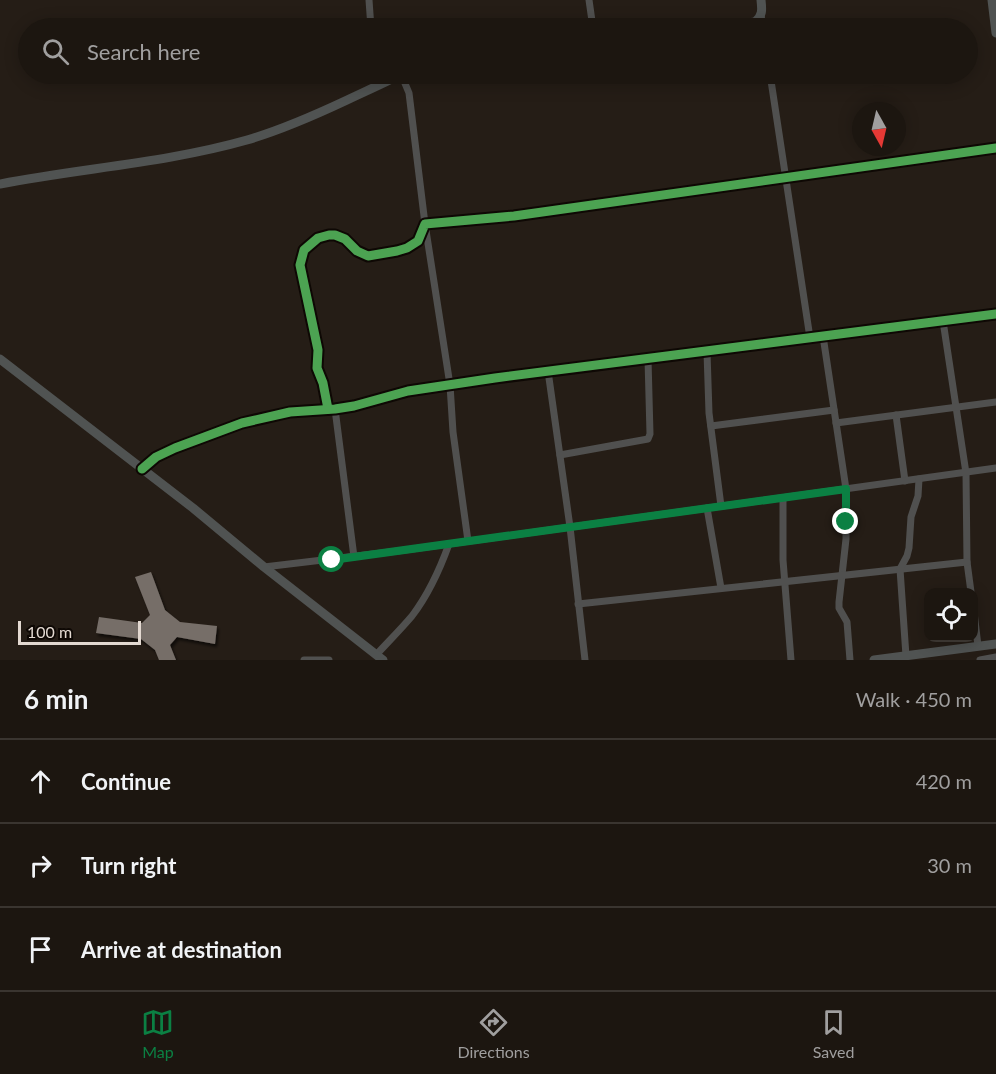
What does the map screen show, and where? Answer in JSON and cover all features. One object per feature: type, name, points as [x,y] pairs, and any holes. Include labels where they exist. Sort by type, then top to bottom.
[{"type":"main road","points":[[758,18],[762,9],[761,0]]},
{"type":"main road","points":[[992,0],[996,28]]},
{"type":"main road","points":[[0,184],[145,162],[248,140],[306,119],[378,84]]},
{"type":"main road","points":[[0,359],[380,657]]},
{"type":"main road","points":[[874,660],[906,656],[923,657],[996,644]]},
{"type":"street","points":[[369,0],[370,18]]},
{"type":"street","points":[[589,0],[592,18]]},
{"type":"street","points":[[405,84],[409,93],[425,224],[450,385],[453,432],[468,541]]},
{"type":"street","points":[[772,84],[810,338]]},
{"type":"street","points":[[425,224],[514,216],[996,148]]},
{"type":"street","points":[[354,557],[332,409],[317,368],[318,350],[300,265],[304,250],[318,238],[334,235],[345,239],[357,251],[368,256],[407,248],[418,241],[425,224]]},
{"type":"street","points":[[141,469],[156,457],[175,448],[233,426],[290,412],[332,409],[372,402],[408,391],[548,371],[996,314]]},
{"type":"street","points":[[943,321],[966,472],[967,562],[970,588]]},
{"type":"street","points":[[823,336],[846,489],[846,538],[839,609],[847,622],[850,660]]},
{"type":"street","points":[[707,352],[708,398],[721,506]]},
{"type":"street","points":[[560,455],[650,437],[648,358]]},
{"type":"street","points":[[548,371],[570,527],[585,660]]},
{"type":"street","points":[[836,423],[996,402]]},
{"type":"street","points":[[711,426],[834,410]]},
{"type":"street","points":[[896,415],[905,481]]},
{"type":"street","points":[[264,567],[354,557],[996,468]]},
{"type":"street","points":[[906,656],[900,569],[909,548],[911,517],[918,496],[919,479]]},
{"type":"street","points":[[783,498],[784,582],[791,660]]},
{"type":"street","points":[[707,508],[721,588]]},
{"type":"street","points":[[380,657],[422,601],[449,544]]},
{"type":"street","points":[[578,604],[967,562]]},
{"type":"street","points":[[978,642],[978,646]]},
{"type":"street","points":[[980,660],[996,657]]},
{"type":"street","points":[[304,660],[328,660]]},
{"type":"building","points":[[151,572],[165,610],[180,622],[217,626],[215,644],[177,637],[170,645],[176,660],[159,660],[155,650],[141,639],[96,633],[99,617],[142,623],[150,615],[135,577]]},
{"type":"cycle path","points":[[328,409],[323,383],[317,368],[318,350],[300,265],[304,250],[318,238],[335,235],[345,239],[357,251],[368,256],[407,248],[418,241],[425,224],[514,216],[996,148]]},
{"type":"cycle path","points":[[142,469],[156,457],[175,448],[242,423],[290,412],[354,406],[408,391],[495,378],[996,314]]},
{"type":"route","points":[[332,560],[846,489],[846,522]]}]
